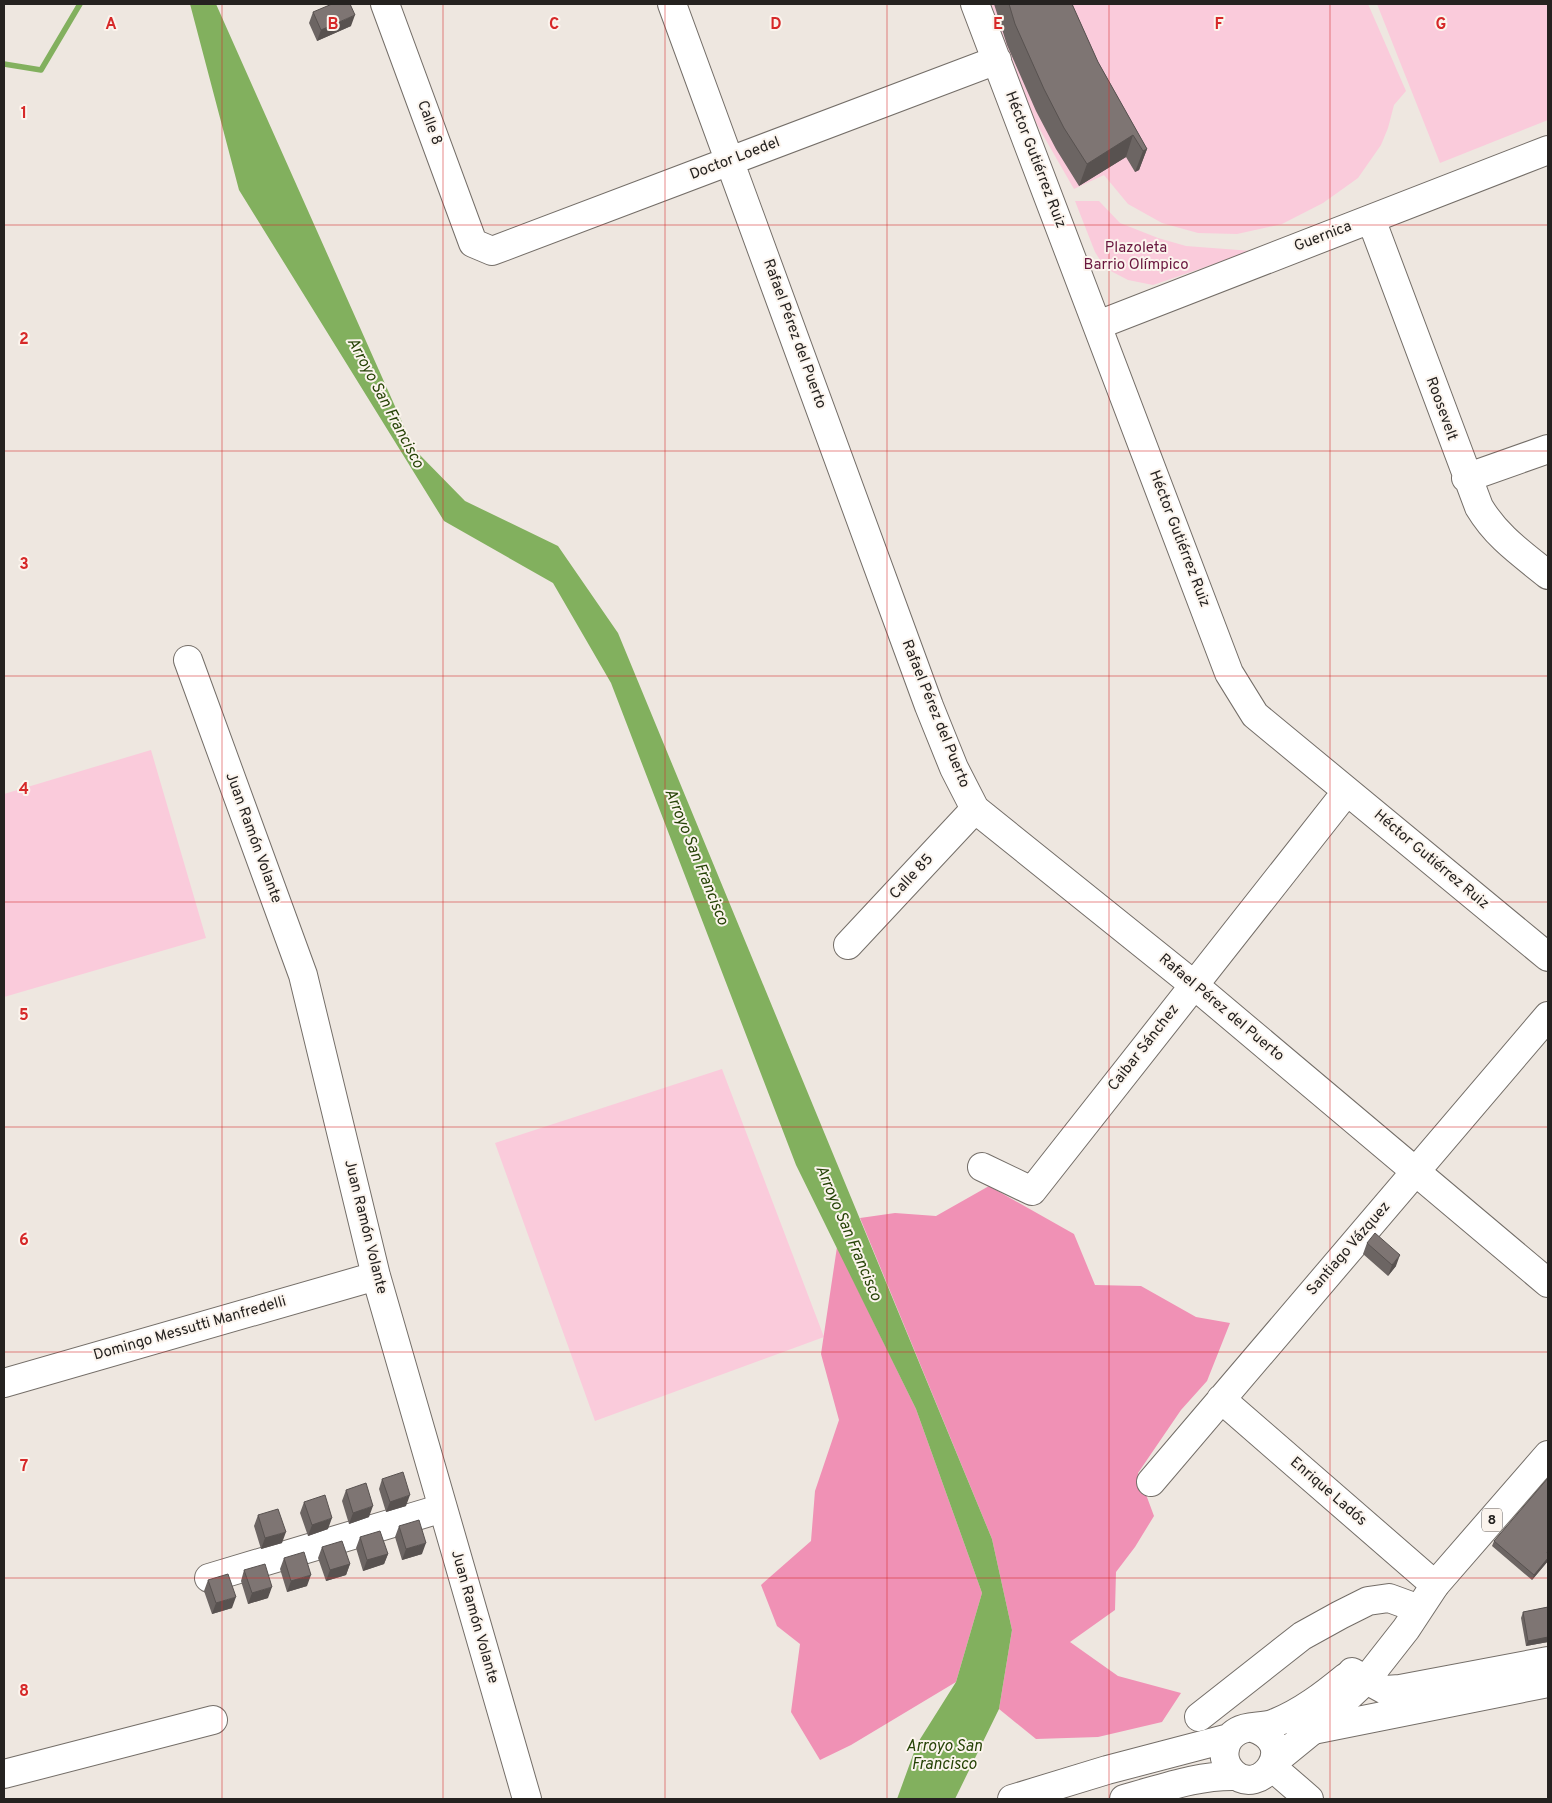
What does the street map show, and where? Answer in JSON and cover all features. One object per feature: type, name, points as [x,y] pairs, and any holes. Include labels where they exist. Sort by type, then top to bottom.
[{"type":"main road","name":"Calle 8","points":[[385,4],[473,243]]},
{"type":"main road","name":"Rafael Pérez del Puerto","points":[[672,4],[929,706],[954,768],[975,810],[1194,985],[1548,1283]]},
{"type":"main road","name":"Héctor Gutiérrez Ruiz","points":[[975,4],[1229,672],[1255,715],[1548,957]]},
{"type":"main road","name":"Doctor Loedel","points":[[473,243],[492,251],[997,60]]},
{"type":"main road","name":"Guernica","points":[[1098,324],[1548,150]]},
{"type":"main road","name":"Roosevelt","points":[[1370,219],[1478,507],[1489,524],[1504,539],[1548,575]]},
{"type":"main road","points":[[1466,478],[1548,449]]},
{"type":"main road","name":"Juan Ramón Volante","points":[[188,660],[303,975],[376,1276],[526,1799]]},
{"type":"main road","name":"Caibar Sánchez","points":[[982,1167],[1032,1192],[1347,791]]},
{"type":"main road","name":"Calle 85","points":[[848,944],[975,810]]},
{"type":"main road","name":"Santiago Vázquez","points":[[1151,1482],[1548,1016]]},
{"type":"main road","name":"Domingo Messutti Manfredelli","points":[[4,1383],[376,1276]]},
{"type":"main road","name":"Enrique Ladós","points":[[1221,1399],[1435,1585]]},
{"type":"main road","name":"8","points":[[1124,1799],[1198,1778],[1217,1775],[1236,1776],[1249,1780],[1262,1776],[1313,1730],[1359,1676],[1406,1629],[1435,1585],[1548,1454]]},
{"type":"main road","points":[[210,1578],[443,1508]]},
{"type":"main road","name":"8","points":[[1012,1799],[1107,1770],[1274,1724],[1359,1676],[1398,1616],[1435,1585]]},
{"type":"main road","points":[[1199,1717],[1302,1636],[1340,1615],[1368,1601],[1389,1598],[1411,1606]]},
{"type":"main road","points":[[1313,1730],[1485,1685],[1548,1661]]},
{"type":"main road","points":[[1359,1676],[1385,1690],[1548,1683]]},
{"type":"main road","points":[[4,1774],[213,1720]]},
{"type":"main road","points":[[1236,1776],[1228,1768],[1224,1758],[1224,1748],[1241,1733],[1264,1731],[1271,1739],[1276,1750],[1274,1764],[1309,1799]]},
{"type":"green space","points":[[991,4],[1368,4],[1406,91],[1394,105],[1381,145],[1358,178],[1323,203],[1282,224],[1237,234],[1198,233],[1162,223],[1128,204],[1104,175],[1074,189],[1032,116]]},
{"type":"green space","points":[[1377,4],[1548,4],[1548,120],[1440,163]]},
{"type":"green space","name":"Plazoleta Barrio Olímpico","points":[[1075,201],[1099,201],[1120,223],[1158,238],[1186,246],[1252,251],[1153,285],[1128,280],[1105,268],[1095,252]]},
{"type":"green space","points":[[151,750],[206,938],[4,997],[4,794]]},
{"type":"green space","points":[[722,1069],[824,1337],[595,1421],[495,1143]]},
{"type":"shaded area","points":[[989,1186],[1074,1234],[1095,1285],[1141,1286],[1196,1317],[1230,1323],[1207,1381],[1181,1410],[1138,1473],[1154,1516],[1135,1547],[1116,1572],[1115,1610],[1070,1642],[1118,1676],[1181,1693],[1162,1722],[1098,1737],[1036,1739],[999,1709],[1012,1630],[992,1539],[860,1218],[895,1213],[936,1216]]},
{"type":"shaded area","points":[[837,1247],[916,1409],[982,1593],[956,1682],[851,1745],[820,1760],[791,1712],[800,1644],[777,1626],[761,1585],[811,1541],[815,1491],[839,1420],[821,1354]]},
{"type":"water","name":"Arroyo San Francisco","points":[[190,4],[216,4],[414,449],[465,501],[558,546],[618,633],[992,1539],[1012,1630],[999,1709],[955,1799],[897,1799],[917,1744],[956,1682],[982,1593],[916,1409],[796,1165],[611,683],[553,583],[444,521],[239,190]]},
{"type":"building","points":[[332,4],[350,4],[355,15],[321,30],[313,12]]},
{"type":"building","points":[[1009,4],[1072,4],[1098,62],[1147,149],[1143,151],[1133,135],[1087,164],[1064,128],[1044,89],[1015,24]]},
{"type":"building","points":[[1375,1233],[1400,1255],[1392,1265],[1367,1243]]},
{"type":"building","points":[[403,1472],[410,1495],[390,1502],[382,1479]]},
{"type":"building","points":[[1548,1478],[1548,1558],[1534,1575],[1494,1541]]},
{"type":"building","points":[[366,1483],[373,1506],[353,1513],[346,1490]]},
{"type":"building","points":[[325,1495],[332,1518],[312,1525],[304,1502]]},
{"type":"building","points":[[278,1509],[286,1532],[265,1538],[258,1515]]},
{"type":"building","points":[[419,1520],[426,1543],[406,1549],[399,1526]]},
{"type":"building","points":[[380,1531],[388,1554],[367,1560],[360,1537]]},
{"type":"building","points":[[342,1541],[350,1564],[330,1570],[322,1547]]},
{"type":"building","points":[[304,1552],[311,1575],[291,1581],[284,1558]]},
{"type":"building","points":[[265,1564],[272,1587],[252,1593],[244,1570]]},
{"type":"building","points":[[228,1574],[236,1597],[216,1603],[208,1580]]},
{"type":"building","points":[[1548,1607],[1548,1637],[1528,1641],[1523,1612]]},
{"type":"waterway","points":[[4,64],[41,70],[80,4]]}]
